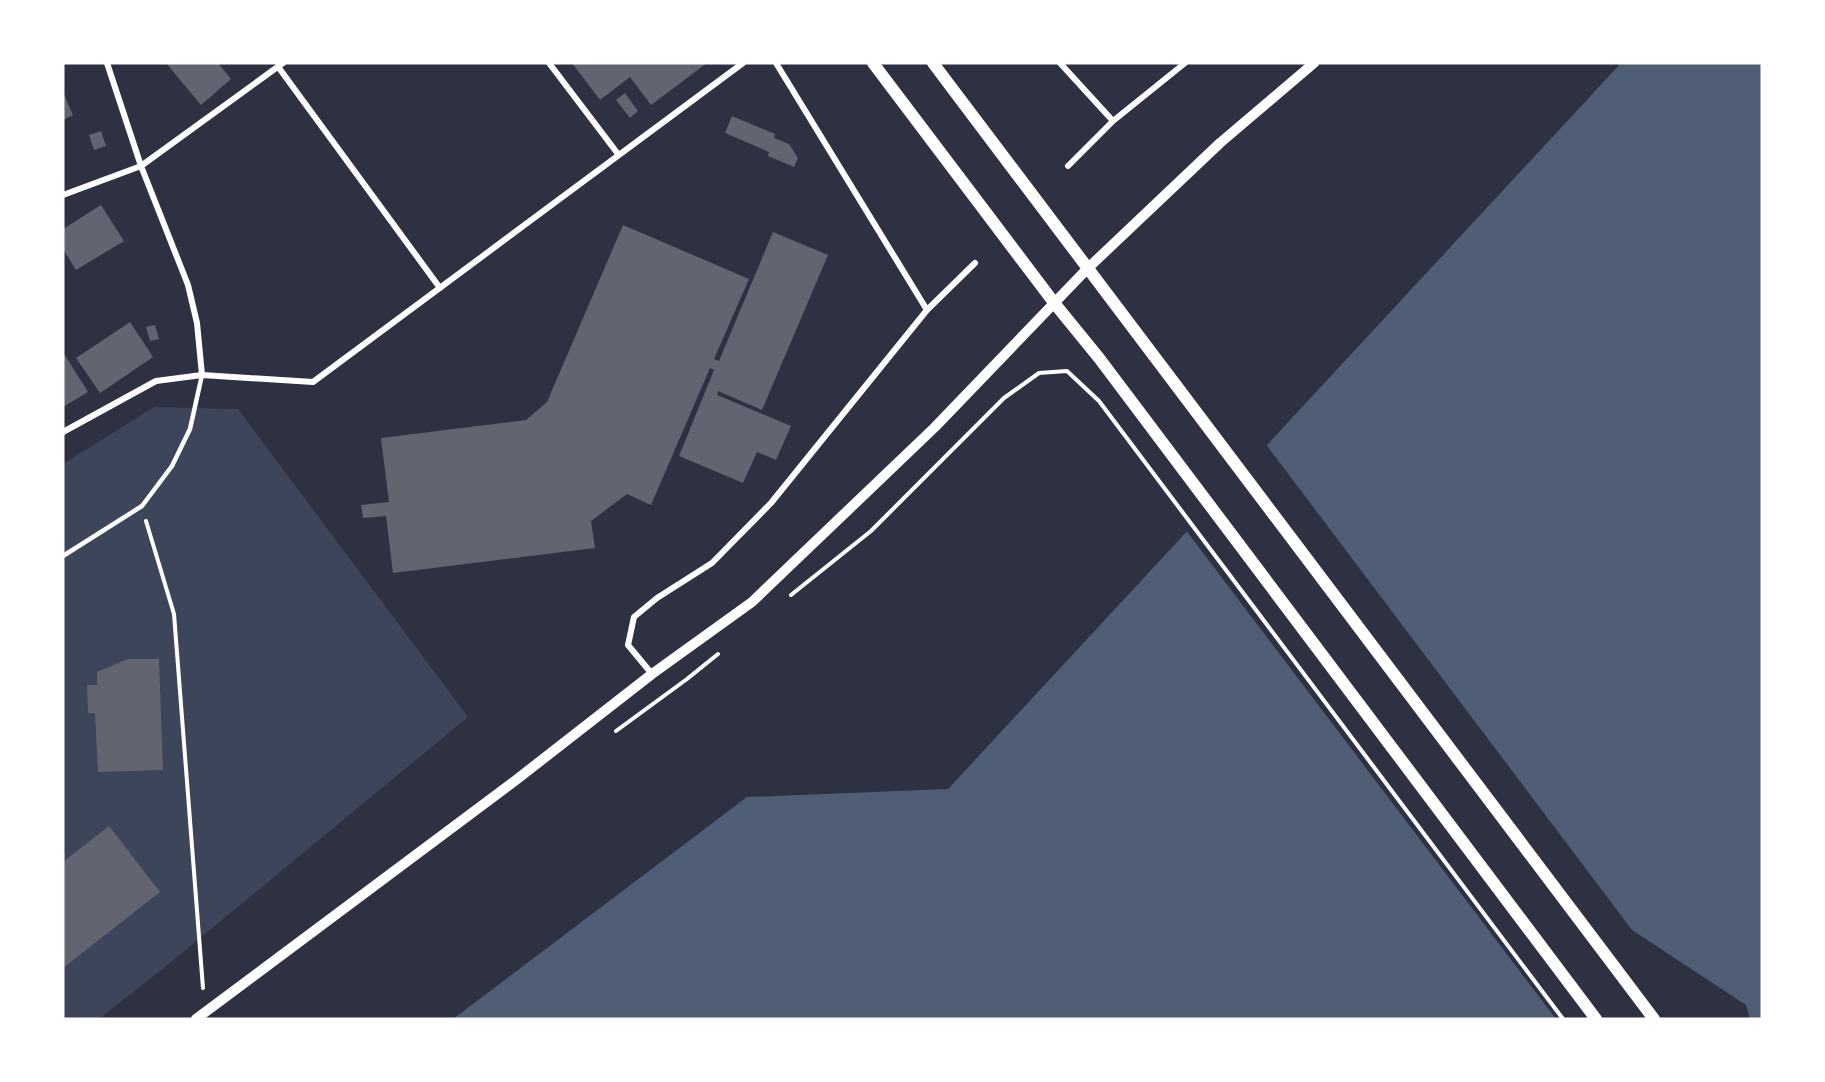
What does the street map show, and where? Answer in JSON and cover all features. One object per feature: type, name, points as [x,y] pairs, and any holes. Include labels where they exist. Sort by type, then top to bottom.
[{"type":"main road","points":[[873,63],[1055,304],[1099,358],[1596,1019]]},
{"type":"main road","points":[[933,63],[1654,1019]]},
{"type":"street","points":[[107,63],[141,166],[188,285],[197,323],[202,375]]},
{"type":"street","points":[[549,63],[618,154]]},
{"type":"street","points":[[63,432],[156,381],[202,375],[313,382],[743,63]]},
{"type":"street","points":[[776,63],[927,310]]},
{"type":"street","points":[[1060,63],[1113,121]]},
{"type":"street","points":[[1068,166],[1113,121],[1185,63]]},
{"type":"street","points":[[200,1016],[516,780],[652,674],[752,602],[935,426],[1087,269],[1220,143],[1314,63]]},
{"type":"street","points":[[63,195],[141,166],[281,65],[440,288]]},
{"type":"street","points":[[652,674],[628,645],[634,616],[657,598],[712,563],[771,503],[927,310],[975,263]]},
{"type":"lane","points":[[63,556],[142,506],[172,466],[190,429],[202,375]]},
{"type":"path","points":[[1076,378],[1099,401],[1563,1019]]},
{"type":"path","points":[[142,506],[174,614],[200,1016]]},
{"type":"shaded area","points":[[1621,63],[1762,63],[1762,1019],[453,1019],[747,797],[948,789]]},
{"type":"shaded area","points":[[154,407],[238,409],[468,717],[99,1019],[63,1019],[63,464]]},
{"type":"pier","points":[[1265,443],[1632,930],[1746,1005],[1750,1019],[1556,1019],[1185,529]]},
{"type":"building","points":[[166,63],[218,63],[231,79],[201,105]]},
{"type":"building","points":[[572,63],[707,63],[651,105],[630,77],[600,100]]},
{"type":"building","points":[[63,92],[73,115],[63,120]]},
{"type":"building","points":[[625,93],[638,111],[630,118],[616,100]]},
{"type":"building","points":[[732,116],[775,134],[774,138],[789,144],[798,158],[794,167],[768,156],[769,152],[725,133]]},
{"type":"building","points":[[101,131],[106,146],[94,150],[89,135]]},
{"type":"building","points":[[101,205],[124,241],[76,270],[63,249],[63,229]]},
{"type":"building","points":[[623,225],[749,279],[714,359],[719,361],[773,232],[828,255],[762,410],[718,391],[717,395],[791,426],[776,460],[757,452],[743,483],[679,456],[714,370],[710,368],[651,505],[627,494],[591,521],[595,548],[393,573],[386,516],[363,518],[361,505],[389,502],[381,438],[526,420],[547,402]]},
{"type":"building","points":[[130,322],[153,357],[100,393],[76,358]]},
{"type":"building","points":[[155,325],[159,339],[150,341],[146,327]]},
{"type":"building","points":[[63,352],[88,392],[63,407]]},
{"type":"building","points":[[128,659],[159,659],[163,770],[98,772],[95,713],[88,713],[87,685],[97,685],[97,672]]},
{"type":"building","points":[[109,826],[160,892],[63,968],[63,862]]}]
